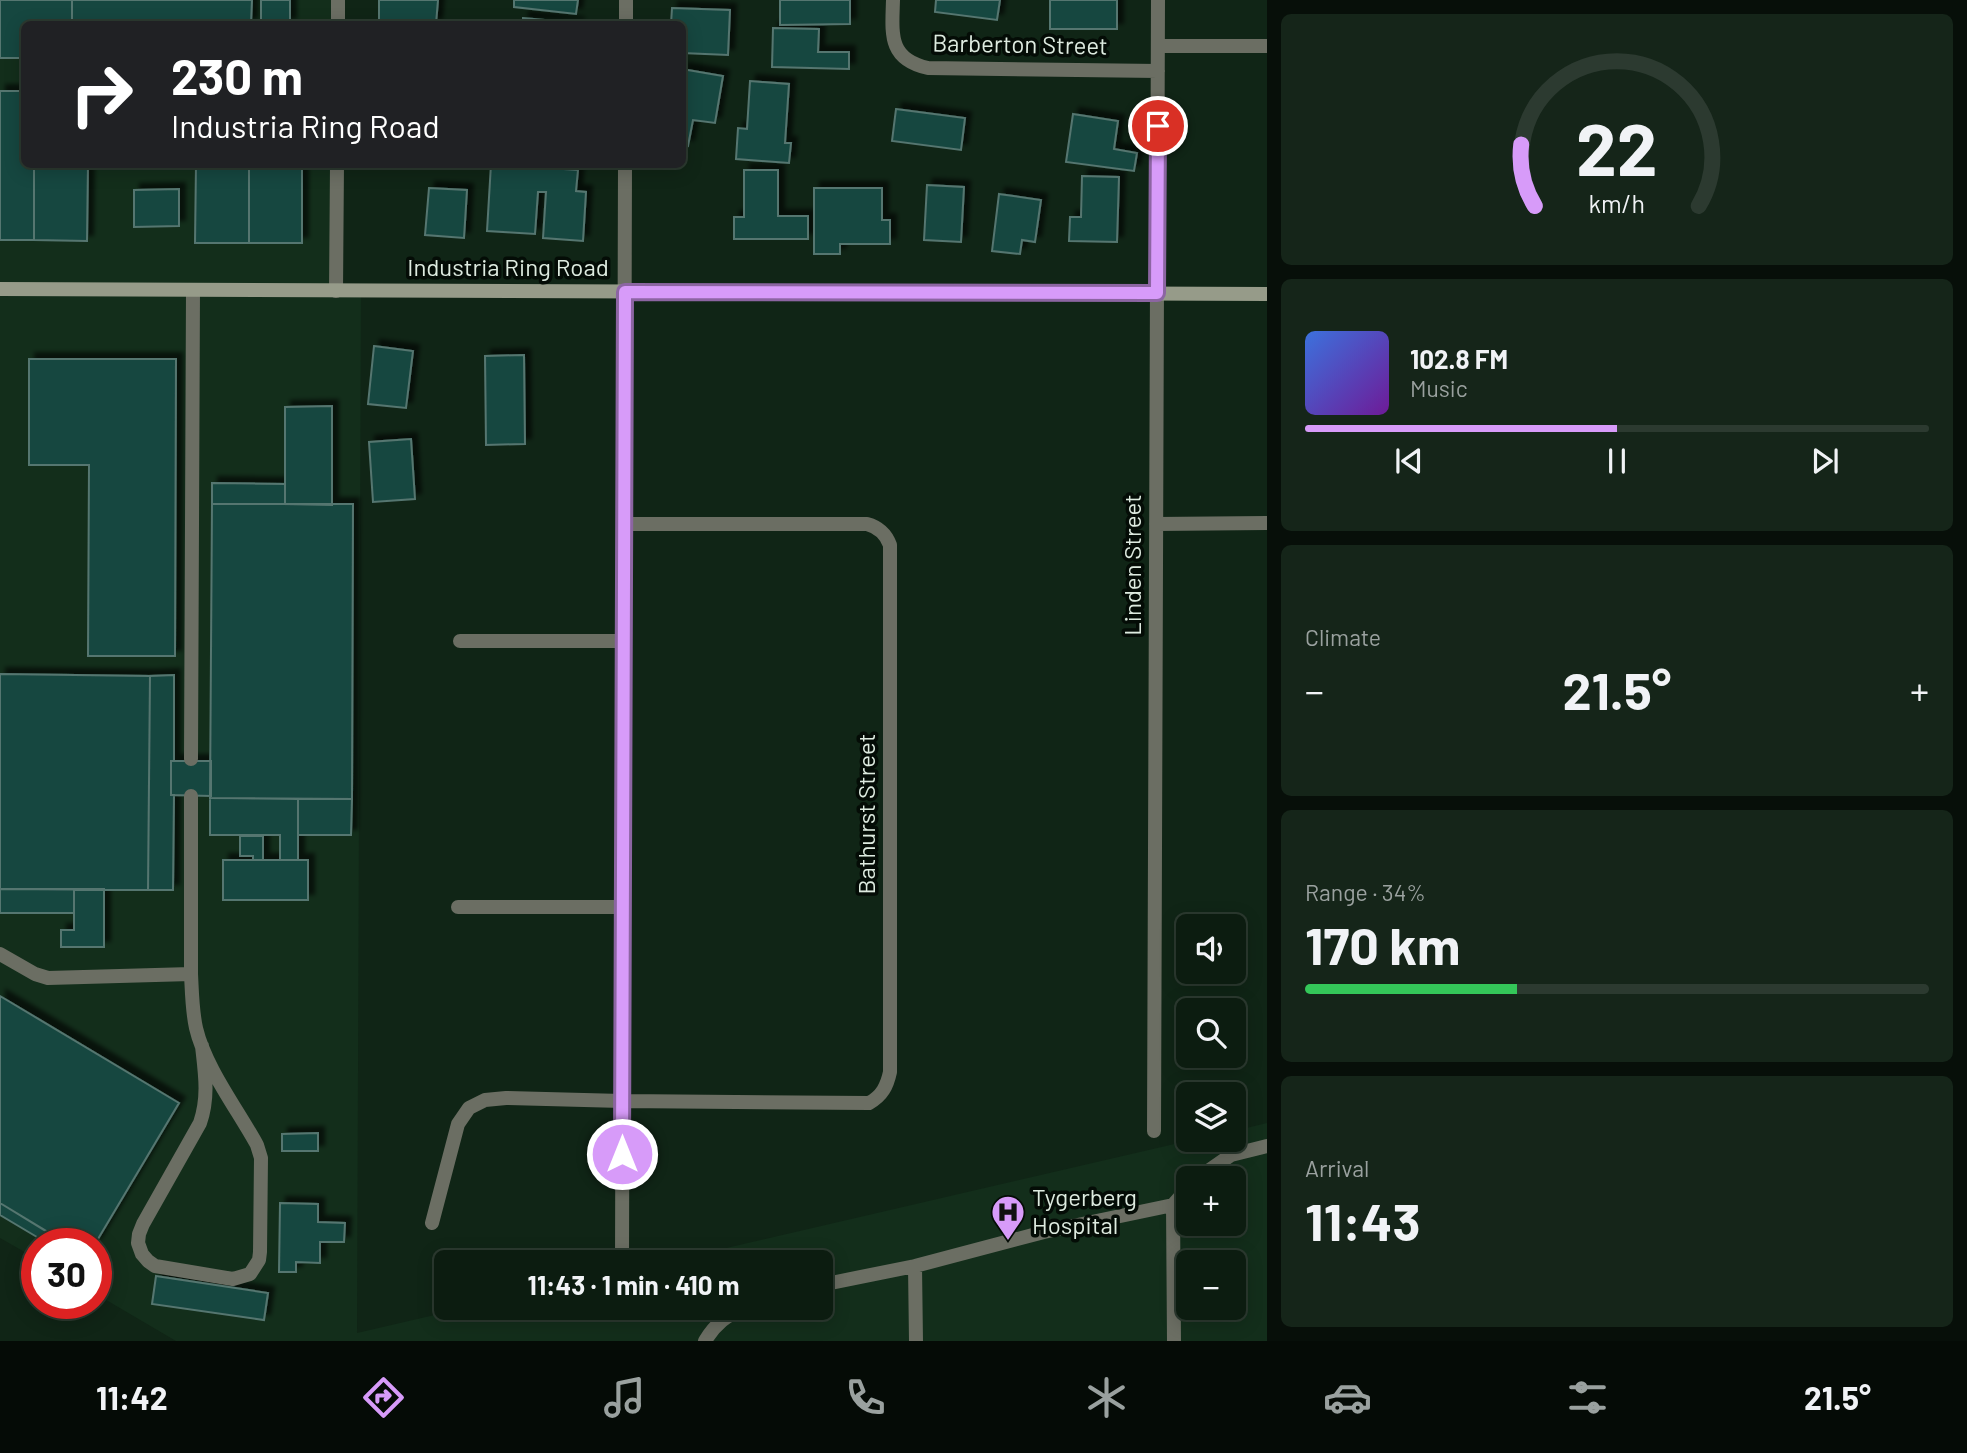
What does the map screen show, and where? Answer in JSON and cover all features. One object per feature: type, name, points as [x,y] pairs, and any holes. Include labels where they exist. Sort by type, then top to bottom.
[{"type":"street","points":[[338,0],[338,21]]},
{"type":"street","points":[[626,0],[626,21]]},
{"type":"street","name":"Barberton Street","points":[[892,0],[892,39],[900,54],[913,65],[928,68],[1158,71]]},
{"type":"street","name":"Linden Street","points":[[1154,1131],[1158,0]]},
{"type":"street","points":[[1158,46],[1267,46]]},
{"type":"street","points":[[336,291],[337,168]]},
{"type":"street","points":[[622,1250],[625,168]]},
{"type":"street","name":"Industria Ring Road","points":[[0,289],[1267,293]]},
{"type":"street","points":[[191,759],[192,290]]},
{"type":"street","points":[[1156,524],[1267,523]]},
{"type":"street","name":"Bathurst Street","points":[[622,1101],[869,1103],[884,1091],[890,1072],[890,545],[887,537],[875,526],[867,524],[624,524]]},
{"type":"street","points":[[460,641],[624,641]]},
{"type":"street","points":[[191,796],[191,974],[197,1030],[216,1074],[257,1145],[261,1157],[260,1252],[255,1267],[243,1278],[233,1279],[155,1266],[148,1261],[138,1243],[142,1224],[200,1124],[207,1087],[202,1046]]},
{"type":"street","points":[[458,907],[623,907]]},
{"type":"street","points":[[0,954],[35,974],[48,978],[191,974]]},
{"type":"street","points":[[432,1223],[457,1124],[468,1108],[485,1100],[506,1098],[622,1101]]},
{"type":"street","points":[[1215,1166],[1231,1155],[1267,1146]]},
{"type":"street","points":[[833,1283],[915,1266],[1044,1232],[1173,1205],[1176,1202]]},
{"type":"street","points":[[1173,1205],[1174,1341]]},
{"type":"street","points":[[915,1266],[916,1341]]},
{"type":"street","points":[[705,1341],[712,1329],[722,1320]]},
{"type":"shaded area","points":[[0,0],[336,0],[336,21],[21,21],[21,168],[336,168],[335,291],[361,292],[357,1333],[434,1315],[434,1320],[833,1320],[833,1250],[718,1250],[1176,1144],[1176,1152],[1246,1152],[1246,1128],[1267,1123],[1267,1341],[176,1341],[112,1303],[112,1228],[21,1228],[21,1250],[0,1238]]},
{"type":"building","points":[[0,0],[72,0],[72,21],[21,21],[21,58],[0,58]]},
{"type":"building","points":[[72,0],[252,0],[251,21],[72,21]]},
{"type":"building","points":[[261,0],[290,0],[290,21],[261,21]]},
{"type":"building","points":[[379,0],[438,0],[436,21],[379,21]]},
{"type":"building","points":[[514,0],[578,0],[576,14],[514,7]]},
{"type":"building","points":[[780,0],[850,0],[850,24],[780,25]]},
{"type":"building","points":[[936,0],[1000,0],[997,20],[935,12]]},
{"type":"building","points":[[1050,0],[1117,0],[1117,29],[1050,29]]},
{"type":"building","points":[[672,8],[730,10],[728,55],[686,53],[686,21],[671,21]]},
{"type":"building","points":[[523,18],[556,21],[523,21]]},
{"type":"building","points":[[773,28],[819,29],[818,52],[849,52],[849,69],[772,67]]},
{"type":"building","points":[[686,70],[723,76],[715,123],[693,120],[688,146]]},
{"type":"building","points":[[750,81],[789,84],[785,143],[791,143],[789,163],[736,159],[738,128],[747,129]]},
{"type":"building","points":[[0,91],[21,91],[21,168],[34,168],[34,240],[0,240]]},
{"type":"building","points":[[896,109],[965,118],[961,150],[892,141]]},
{"type":"building","points":[[1073,114],[1118,121],[1114,149],[1137,153],[1134,171],[1066,162]]},
{"type":"building","points":[[34,168],[88,168],[87,241],[34,240]]},
{"type":"building","points":[[196,168],[249,168],[249,243],[195,243]]},
{"type":"building","points":[[249,168],[302,168],[302,243],[249,243]]},
{"type":"building","points":[[491,168],[578,170],[576,191],[586,192],[583,241],[543,238],[546,192],[538,192],[535,234],[487,231]]},
{"type":"building","points":[[744,170],[778,170],[778,216],[808,216],[808,239],[734,239],[734,217],[744,217]]},
{"type":"building","points":[[1082,176],[1119,177],[1117,242],[1069,241],[1070,217],[1081,217]]},
{"type":"building","points":[[927,185],[964,187],[961,242],[924,240]]},
{"type":"building","points":[[429,188],[467,190],[464,238],[425,235]]},
{"type":"building","points":[[814,188],[882,188],[882,220],[890,220],[890,244],[840,244],[840,254],[814,254]]},
{"type":"building","points":[[179,189],[179,226],[134,227],[134,190]]},
{"type":"building","points":[[999,194],[1041,200],[1035,242],[1022,240],[1020,254],[992,251]]},
{"type":"building","points":[[374,346],[413,351],[406,408],[368,404]]},
{"type":"building","points":[[524,355],[525,444],[486,445],[485,356]]},
{"type":"building","points":[[29,359],[176,359],[175,656],[88,656],[89,465],[29,465]]},
{"type":"building","points":[[332,406],[332,505],[285,504],[285,407]]},
{"type":"building","points":[[411,439],[415,499],[373,502],[369,442]]},
{"type":"building","points":[[212,483],[285,484],[285,504],[212,504]]},
{"type":"building","points":[[212,504],[353,504],[352,799],[210,798]]},
{"type":"building","points":[[0,674],[150,676],[148,890],[0,889]]},
{"type":"building","points":[[174,675],[174,761],[171,761],[171,795],[174,795],[173,890],[148,890],[150,676]]},
{"type":"building","points":[[171,761],[211,761],[211,796],[171,795]]},
{"type":"building","points":[[210,798],[298,799],[298,860],[280,860],[280,835],[210,835]]},
{"type":"building","points":[[298,799],[352,799],[351,835],[298,835]]},
{"type":"building","points":[[240,836],[263,836],[263,860],[253,860],[253,856],[240,856]]},
{"type":"building","points":[[223,860],[308,860],[308,900],[223,900]]},
{"type":"building","points":[[0,889],[74,889],[74,913],[0,913]]},
{"type":"building","points":[[74,889],[104,889],[104,947],[61,947],[61,930],[74,930]]},
{"type":"building","points":[[0,996],[179,1103],[105,1228],[41,1228],[0,1203]]},
{"type":"building","points":[[318,1133],[318,1151],[282,1151],[282,1134]]},
{"type":"building","points":[[0,1203],[41,1228],[22,1228],[0,1215]]},
{"type":"building","points":[[280,1203],[318,1204],[318,1222],[345,1223],[344,1242],[320,1242],[320,1263],[296,1262],[296,1272],[279,1272]]},
{"type":"building","points":[[156,1276],[268,1293],[264,1320],[152,1304]]},
{"type":"place","name":"Tygerberg Hospital","points":[[1008,1242]]},
{"type":"route","points":[[622,1154],[625,292],[1157,293],[1158,126]]}]
